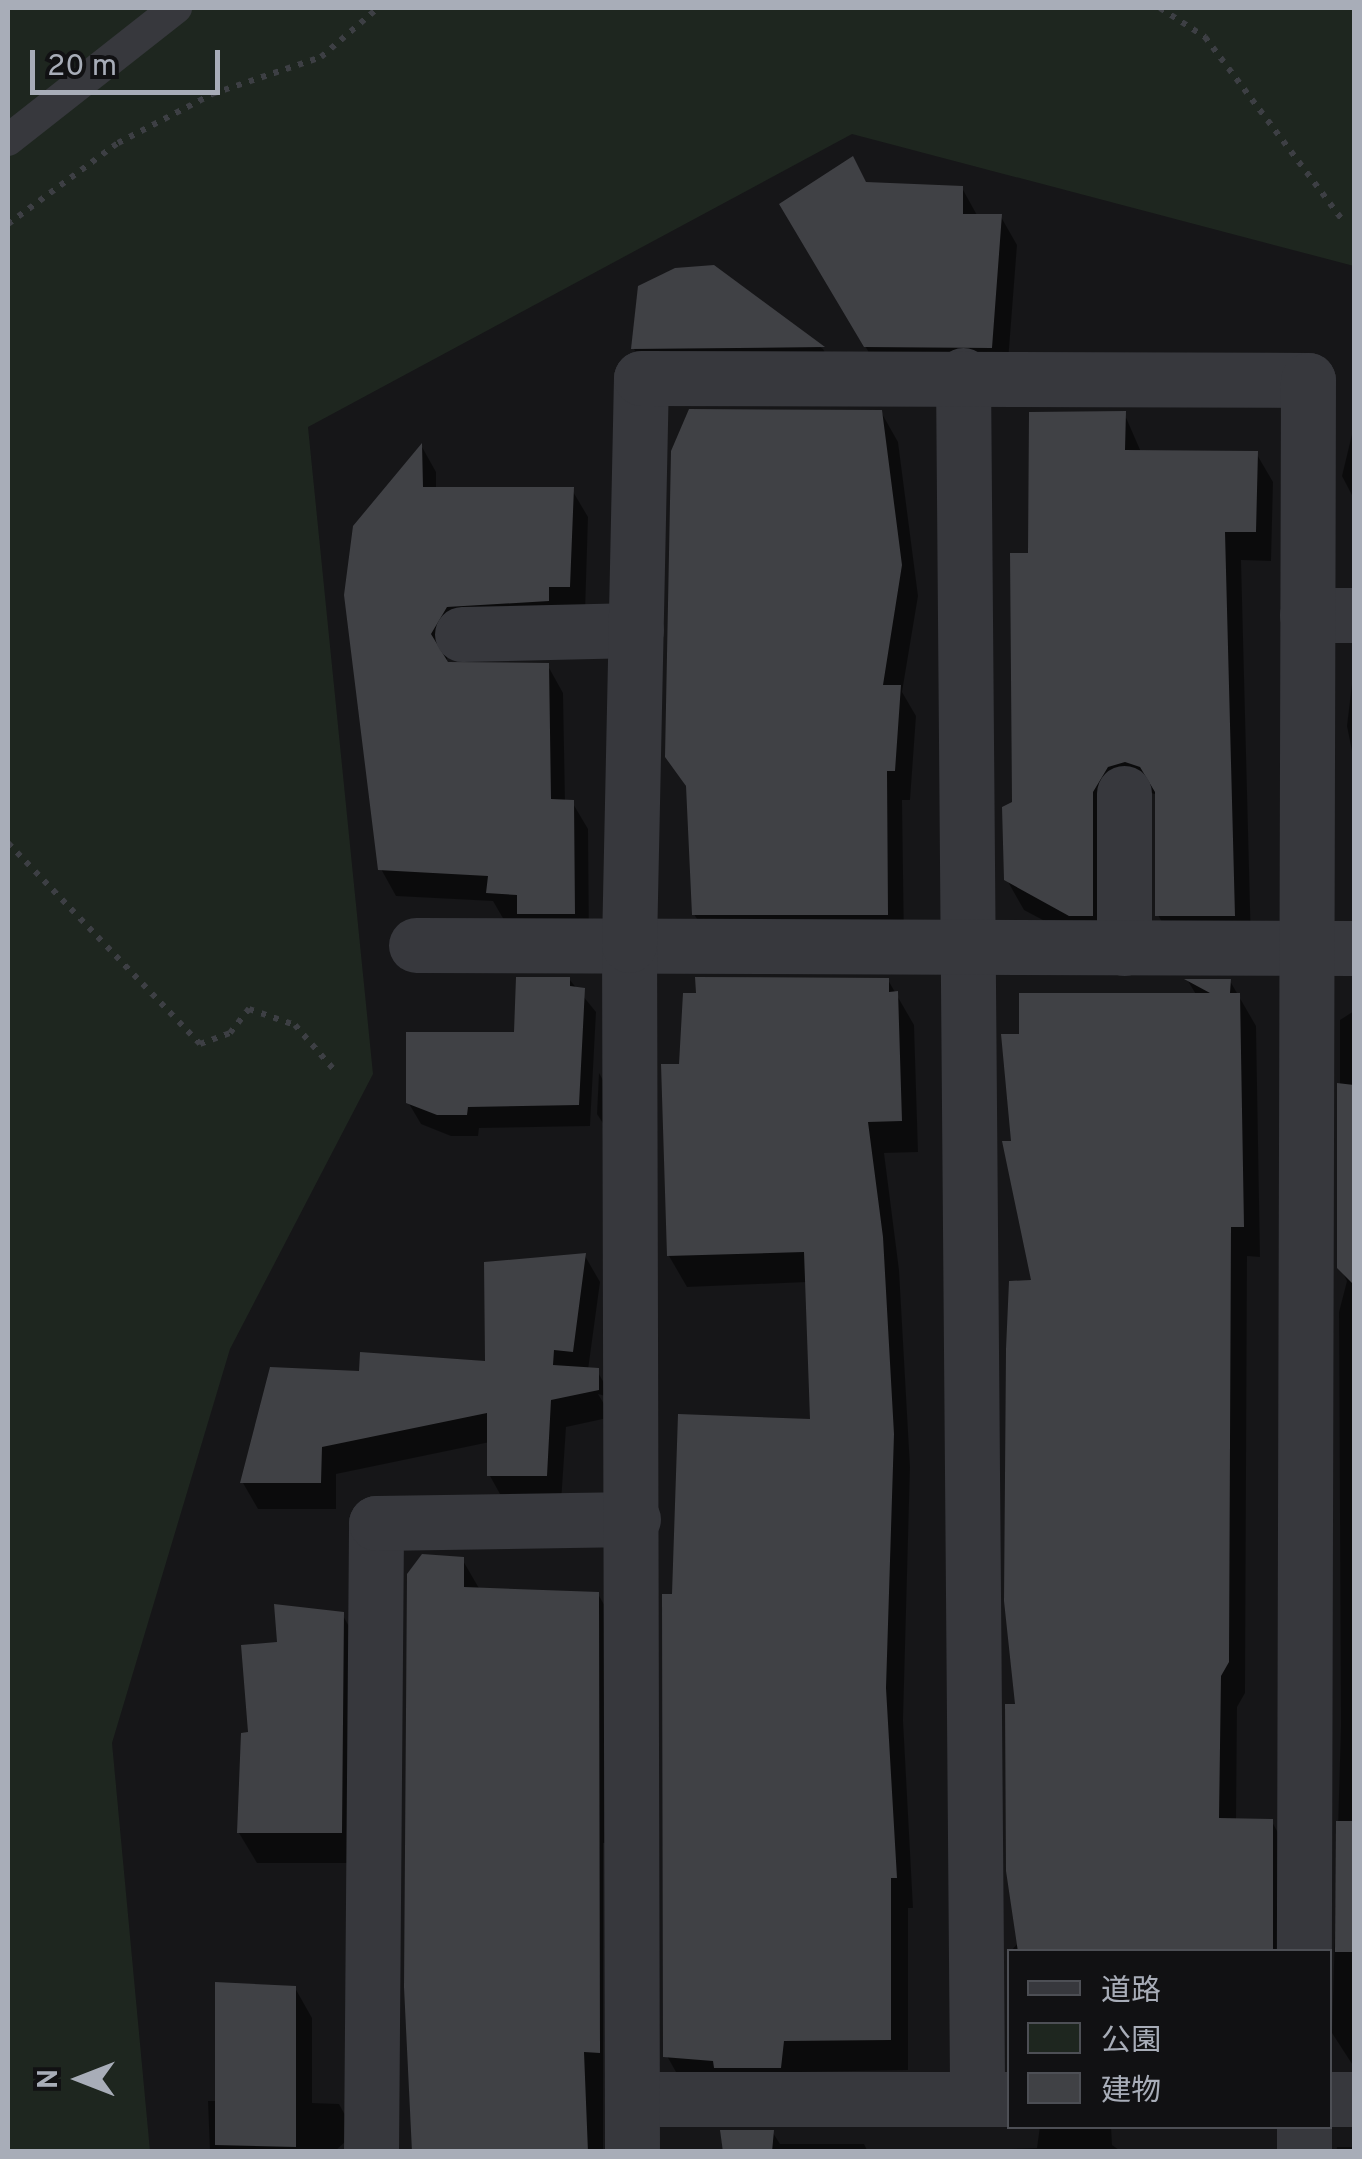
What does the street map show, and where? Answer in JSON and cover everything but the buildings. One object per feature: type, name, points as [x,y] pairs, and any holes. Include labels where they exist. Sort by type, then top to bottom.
[{"type":"street","points":[[963,376],[993,2099],[633,2125],[628,946],[641,378],[963,376],[1308,380],[1331,615],[1331,948],[1304,1949]]},
{"type":"street","points":[[462,634],[636,630]]},
{"type":"street","points":[[1124,793],[1124,948]]},
{"type":"street","points":[[416,944],[1331,948]]},
{"type":"street","points":[[371,2152],[376,1523],[633,1519]]},
{"type":"lane","points":[[8,140],[176,8]]},
{"type":"path","points":[[8,224],[118,143],[212,94],[321,57],[378,8]]},
{"type":"path","points":[[1160,8],[1205,37],[1344,222]]},
{"type":"path","points":[[8,843],[200,1044],[230,1033],[248,1010],[295,1025],[336,1072]]},
{"type":"green space","points":[[8,8],[1354,8],[1354,266],[852,134],[308,427],[373,1074],[230,1349],[112,1743],[150,2151],[8,2152]]}]
